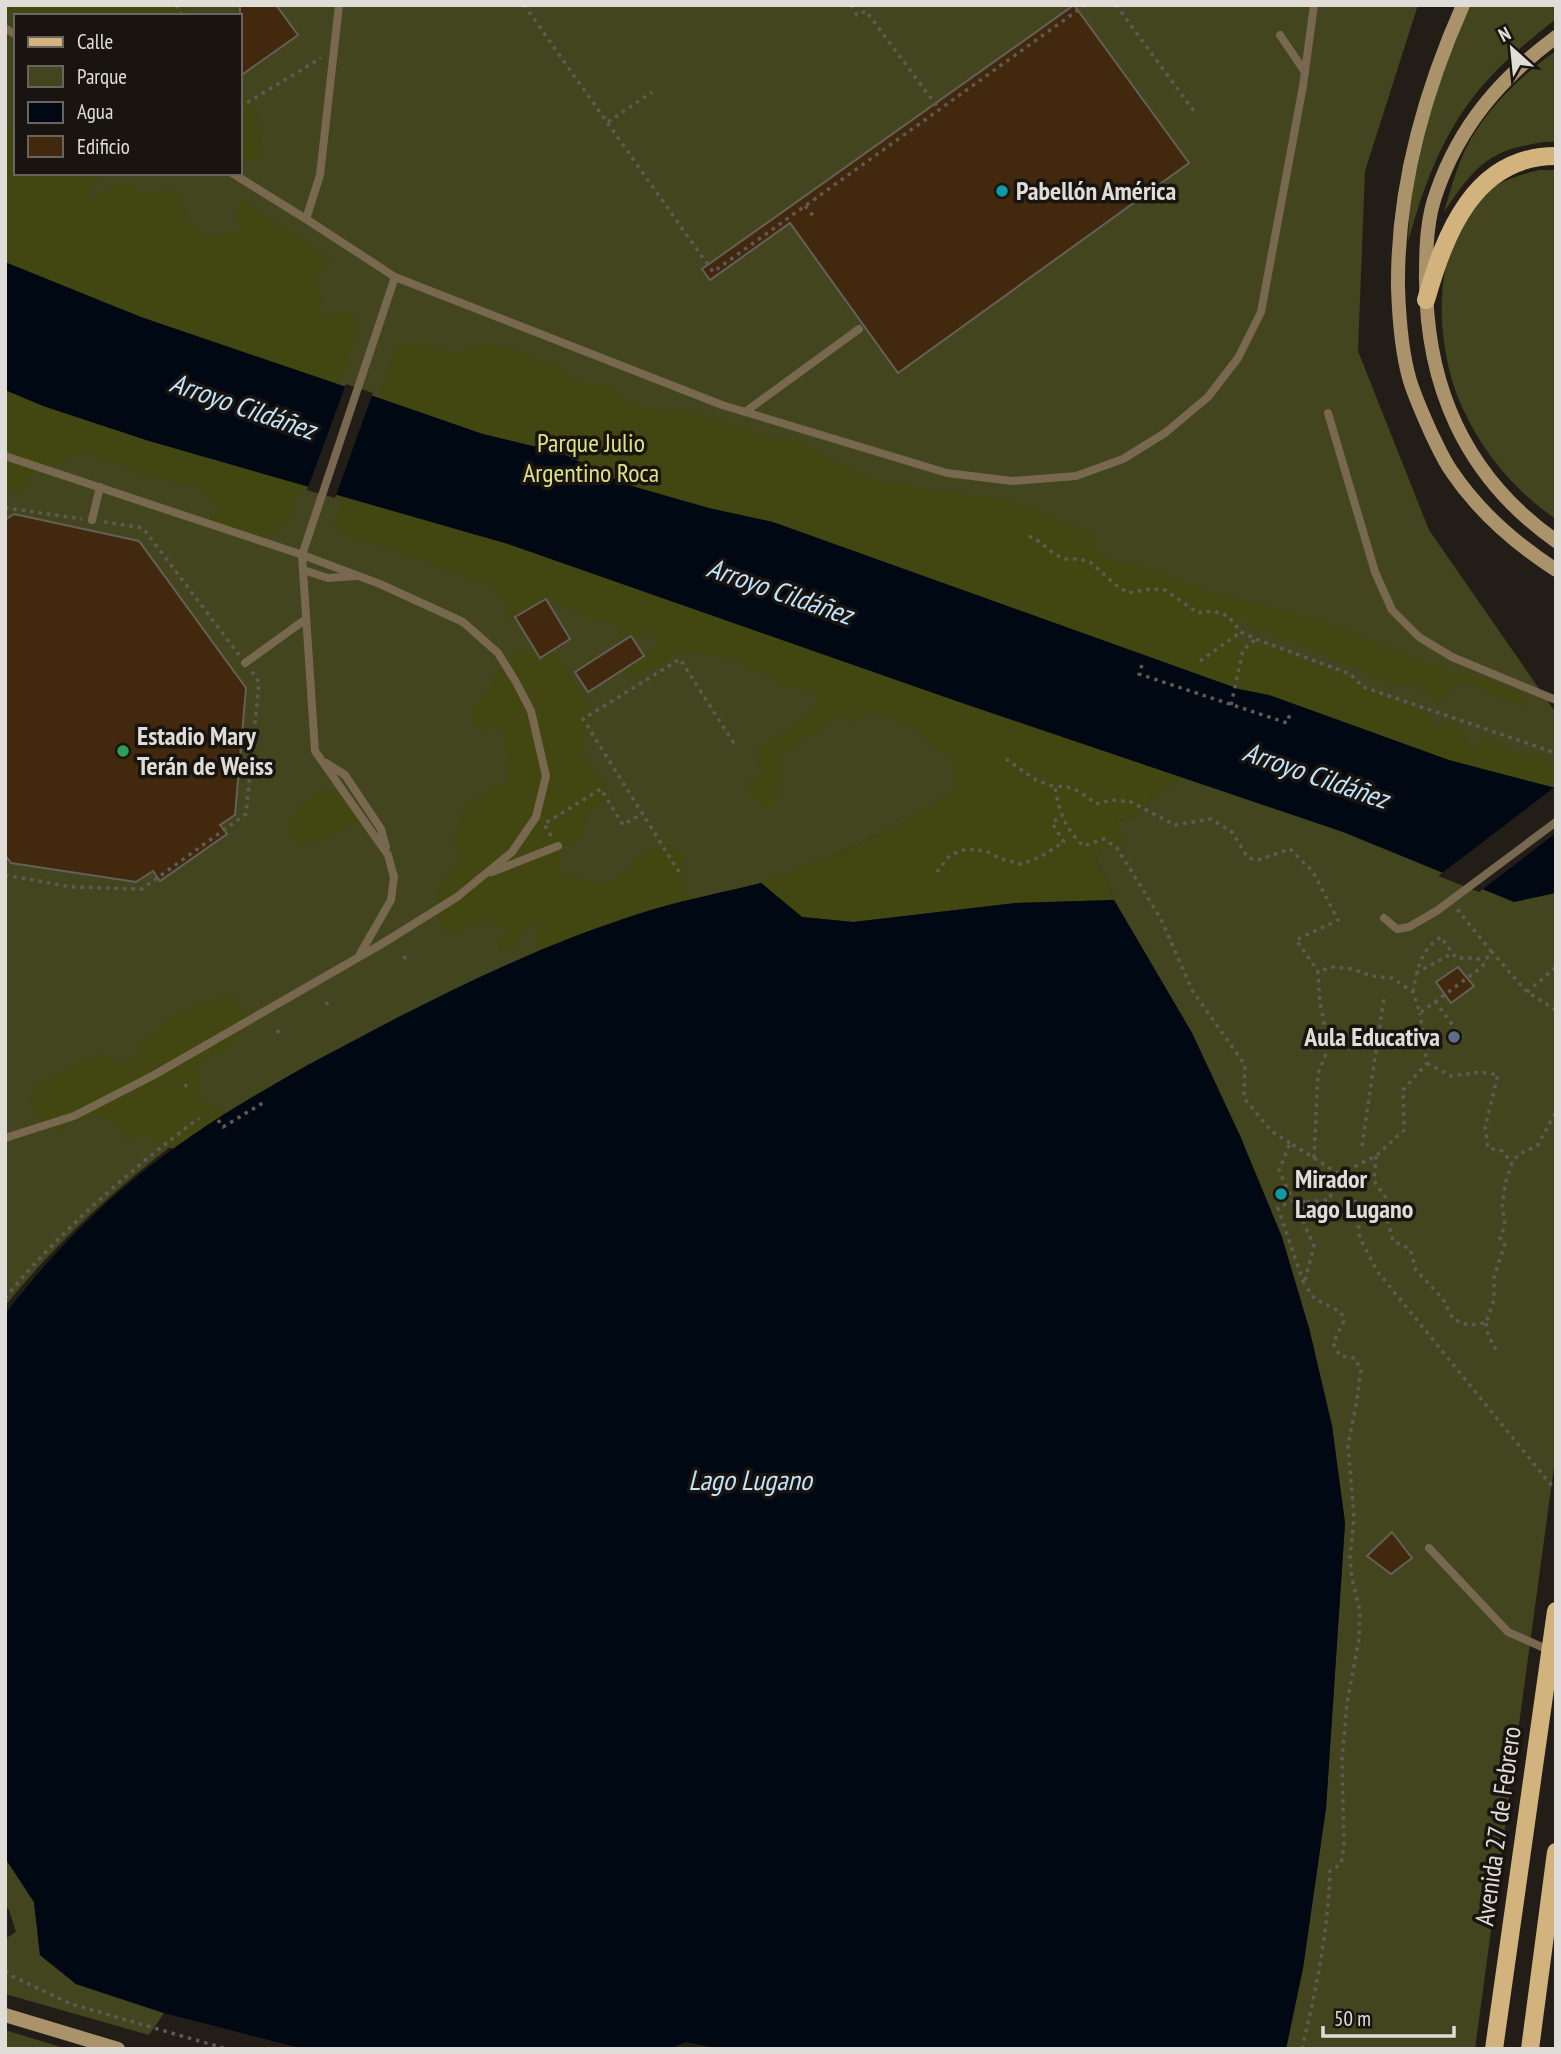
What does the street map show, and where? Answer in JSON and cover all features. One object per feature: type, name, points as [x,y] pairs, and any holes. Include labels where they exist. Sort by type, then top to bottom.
[{"type":"main road","points":[[1463,5],[1431,84],[1407,175],[1399,240],[1398,311],[1402,345],[1421,412],[1451,471],[1470,496],[1500,527],[1556,570]]},
{"type":"main road","points":[[1556,37],[1496,90],[1472,121],[1448,163],[1436,192],[1426,248],[1426,300],[1438,374],[1457,428],[1492,484],[1556,541]]},
{"type":"main road","points":[[1426,300],[1438,256],[1450,229],[1483,183],[1530,158],[1556,156]]},
{"type":"main road","name":"Avenida 27 de Febrero","points":[[1493,2049],[1556,1611]]},
{"type":"main road","points":[[1530,2049],[1556,1852]]},
{"type":"main road","points":[[5,2015],[118,2049]]},
{"type":"lane","points":[[306,219],[320,175],[339,5]]},
{"type":"lane","points":[[235,175],[395,277],[709,400],[947,473],[1012,481],[1076,476],[1123,459],[1165,433],[1208,397],[1238,358],[1261,312],[1305,72],[1314,5]]},
{"type":"lane","points":[[1280,35],[1305,72]]},
{"type":"lane","points":[[358,958],[391,900],[394,877],[388,855],[315,751],[302,555],[395,277]]},
{"type":"lane","points":[[745,412],[859,329]]},
{"type":"lane","points":[[1328,413],[1375,572],[1392,610],[1419,637],[1452,657],[1556,699]]},
{"type":"lane","points":[[5,456],[302,555],[359,576],[463,622],[498,653],[531,711],[546,776],[536,817],[512,852],[457,897],[358,958],[154,1074],[74,1116],[5,1138]]},
{"type":"lane","points":[[92,520],[100,487]]},
{"type":"lane","points":[[303,570],[328,578],[359,576]]},
{"type":"lane","points":[[245,663],[306,619]]},
{"type":"lane","points":[[1384,918],[1397,929],[1409,927],[1438,910],[1556,822]]},
{"type":"lane","points":[[482,876],[558,846]]},
{"type":"lane","points":[[1429,1548],[1508,1633],[1549,1650]]},
{"type":"path","points":[[524,5],[713,272],[1085,5]]},
{"type":"path","points":[[851,5],[857,15],[866,11],[940,109]]},
{"type":"path","points":[[1116,5],[1196,114]]},
{"type":"path","points":[[242,104],[334,50]]},
{"type":"path","points":[[608,122],[652,92]]},
{"type":"path","points":[[805,206],[815,218]]},
{"type":"path","points":[[5,509],[142,528],[259,682],[246,814],[142,889],[72,887],[5,875]]},
{"type":"path","points":[[1029,537],[1066,559],[1090,562],[1128,593],[1150,589],[1165,590],[1198,612],[1213,611],[1228,616],[1241,632],[1256,639],[1350,674],[1363,687],[1550,751],[1556,756]]},
{"type":"path","points":[[1200,661],[1241,632]]},
{"type":"path","points":[[1231,705],[1243,650],[1256,639]]},
{"type":"path","points":[[679,872],[583,719],[680,659],[735,745]]},
{"type":"path","points":[[1142,665],[1139,674],[1231,705],[1287,723],[1290,714]]},
{"type":"path","points":[[1006,758],[1036,780],[1055,787],[1064,785],[1077,790],[1096,804],[1112,800],[1131,802],[1175,825],[1211,819],[1233,832],[1248,858],[1258,860],[1290,849],[1313,872],[1338,920],[1296,940],[1318,971],[1320,1003],[1329,1047],[1318,1073],[1314,1158]]},
{"type":"path","points":[[1055,787],[1058,810],[1071,834],[1083,846],[1104,839],[1117,848],[1161,919],[1192,990],[1245,1065],[1244,1098],[1271,1131],[1339,1174]]},
{"type":"path","points":[[558,846],[544,824],[601,789],[623,825],[643,813]]},
{"type":"path","points":[[937,872],[950,855],[966,849],[986,851],[1021,864],[1040,857],[1064,842],[1052,822],[1062,817]]},
{"type":"path","points":[[1455,896],[1456,908],[1527,992],[1556,1010]]},
{"type":"path","points":[[1302,2049],[1329,1909],[1330,1871],[1341,1864],[1344,1847],[1342,1759],[1347,1703],[1359,1639],[1360,1611],[1350,1558],[1354,1517],[1348,1445],[1361,1370],[1354,1358],[1340,1356],[1333,1343],[1344,1321],[1341,1312],[1315,1299],[1304,1284],[1278,1208],[1293,1200],[1329,1200],[1339,1174],[1376,1156],[1404,1130],[1403,1090],[1427,1063],[1420,1013],[1413,992],[1417,965],[1434,942],[1441,937],[1456,958],[1476,958],[1485,962]]},
{"type":"path","points":[[1420,1013],[1482,967],[1491,951]]},
{"type":"path","points":[[1416,972],[1453,953]]},
{"type":"path","points":[[404,956],[407,962]]},
{"type":"path","points":[[1318,971],[1334,967],[1352,969],[1372,976],[1392,978],[1413,992]]},
{"type":"path","points":[[1527,992],[1556,967]]},
{"type":"path","points":[[1363,1146],[1384,997]]},
{"type":"path","points":[[1435,1001],[1465,1042]]},
{"type":"path","points":[[326,1002],[329,1007]]},
{"type":"path","points":[[277,1030],[280,1035]]},
{"type":"path","points":[[1427,1063],[1451,1076],[1480,1072],[1498,1075],[1485,1127],[1488,1148],[1502,1151],[1512,1163]]},
{"type":"path","points":[[185,1084],[188,1089]]},
{"type":"path","points":[[218,1120],[223,1127],[265,1101]]},
{"type":"path","points":[[1498,1353],[1488,1335],[1486,1323],[1494,1300],[1494,1277],[1505,1243],[1500,1238],[1505,1225],[1502,1205],[1506,1181],[1512,1163],[1519,1154],[1537,1146],[1556,1112]]},
{"type":"path","points":[[5,1298],[45,1253],[113,1188],[200,1118]]},
{"type":"path","points":[[1290,1143],[1279,1171],[1293,1200]]},
{"type":"path","points":[[1376,1156],[1374,1181],[1386,1198],[1393,1241],[1410,1249],[1416,1270],[1443,1299],[1453,1319],[1468,1325],[1486,1323]]},
{"type":"path","points":[[1355,1200],[1360,1238],[1377,1270],[1556,1491]]},
{"type":"path","points":[[1304,1284],[1314,1246],[1299,1212],[1307,1202]]},
{"type":"path","points":[[5,1970],[12,1976],[71,2004],[228,2049]]},
{"type":"green space","name":"Parque Julio Argentino Roca","points":[[5,5],[1418,5],[1365,171],[1358,351],[1429,530],[1556,713],[1556,1452],[1475,2049],[1286,2049],[1303,1968],[1326,1808],[1345,1523],[1332,1426],[1309,1328],[1241,1138],[1192,1033],[1114,900],[1096,860],[1115,822],[1134,817],[1153,797],[1181,777],[954,747],[954,791],[907,821],[793,872],[761,883],[639,914],[553,945],[404,1014],[302,1068],[205,1127],[201,1123],[97,1209],[5,1306]]},
{"type":"green space","points":[[5,5],[183,5],[189,14],[13,12],[5,14]]},
{"type":"green space","points":[[1468,5],[1556,5],[1556,19],[1500,67],[1460,116],[1433,168],[1408,242],[1412,190],[1421,137],[1442,70]]},
{"type":"green space","points":[[1556,51],[1556,142],[1542,142],[1512,149],[1488,160],[1461,187],[1444,212],[1462,158],[1482,121],[1517,83]]},
{"type":"green space","points":[[242,93],[257,114],[256,126],[261,137],[263,156],[251,161],[242,160]]},
{"type":"green space","points":[[8,127],[14,134],[14,175],[70,175],[75,178],[94,176],[98,183],[89,188],[86,196],[91,198],[117,184],[131,185],[139,194],[173,190],[180,194],[187,219],[193,227],[213,235],[229,235],[241,231],[236,212],[242,201],[330,258],[317,281],[321,298],[319,310],[332,318],[338,313],[350,312],[359,320],[339,385],[141,317],[5,262],[5,128]]},
{"type":"green space","points":[[1539,170],[1556,170],[1556,519],[1515,485],[1472,427],[1451,377],[1442,321],[1446,266],[1470,208],[1499,184]]},
{"type":"green space","points":[[398,343],[420,343],[457,353],[477,344],[509,348],[559,368],[586,384],[607,386],[623,398],[649,411],[679,409],[774,440],[786,437],[876,480],[890,484],[991,498],[1026,506],[1094,535],[1096,550],[1102,558],[1148,568],[1228,597],[1331,624],[1446,671],[1489,680],[1516,692],[1528,702],[1522,707],[1459,680],[1453,685],[1448,698],[1440,699],[1407,681],[1400,685],[1373,678],[1359,667],[1348,666],[1289,638],[1280,640],[1266,629],[1253,630],[1245,622],[1239,622],[1233,627],[1245,644],[1257,644],[1286,653],[1348,677],[1362,688],[1424,712],[1436,726],[1452,721],[1465,735],[1464,745],[1472,748],[1486,740],[1501,743],[1512,752],[1527,756],[1533,753],[1545,755],[1556,765],[1556,783],[1544,786],[1449,760],[1269,695],[1239,689],[773,522],[709,508],[625,484],[562,453],[483,434],[379,398]]},
{"type":"green space","points":[[5,390],[116,430],[305,485],[293,503],[293,518],[270,538],[244,535],[213,525],[209,518],[220,509],[196,487],[150,477],[92,454],[71,453],[57,465],[35,470],[29,480],[28,489],[5,490]]},
{"type":"green space","points":[[343,496],[508,544],[1182,777],[1153,797],[1134,817],[1115,822],[1127,844],[1102,848],[1096,860],[1114,900],[1016,903],[854,922],[802,917],[761,883],[842,852],[907,821],[953,791],[954,755],[929,745],[914,728],[881,713],[863,712],[860,722],[849,722],[840,715],[798,743],[776,763],[780,774],[778,800],[769,809],[750,794],[748,782],[763,774],[757,752],[819,705],[815,691],[786,686],[729,658],[683,650],[641,677],[625,674],[621,664],[633,655],[651,651],[657,644],[655,635],[647,632],[639,638],[617,637],[622,624],[593,619],[558,602],[525,620],[505,616],[510,605],[495,588],[390,549],[355,539],[333,525]]},
{"type":"green space","points":[[539,648],[559,658],[587,704],[591,718],[583,749],[591,768],[607,788],[600,803],[587,813],[582,836],[571,841],[565,848],[559,868],[566,877],[576,876],[590,883],[608,884],[623,874],[637,858],[653,849],[670,845],[683,856],[683,890],[694,900],[639,914],[541,949],[535,940],[539,929],[533,922],[523,929],[518,942],[505,954],[498,950],[499,941],[507,935],[506,926],[479,921],[449,934],[440,924],[439,894],[443,883],[458,867],[463,855],[455,844],[454,834],[463,810],[467,804],[509,778],[502,730],[499,725],[480,729],[473,722],[473,709],[486,695],[509,656]]},
{"type":"green space","points":[[318,791],[352,792],[364,810],[366,818],[363,824],[354,824],[323,840],[297,844],[288,836],[288,823],[301,806]]},
{"type":"green space","points":[[221,995],[235,997],[243,1009],[248,1026],[227,1047],[198,1063],[198,1072],[200,1096],[227,1114],[175,1149],[158,1145],[148,1136],[137,1136],[129,1142],[123,1138],[124,1129],[106,1118],[86,1118],[61,1128],[53,1128],[34,1110],[31,1100],[40,1083],[100,1054],[109,1056],[117,1064],[127,1063],[134,1058],[139,1042],[153,1038],[170,1018]]},
{"type":"green space","points":[[5,1858],[34,1902],[40,1955],[76,1984],[164,2013],[149,2035],[5,1994],[5,1939],[16,1932],[9,1910],[5,1906]]},
{"type":"green space","points":[[5,2030],[67,2049],[5,2047]]},
{"type":"water","name":"Arroyo Cildáñez","points":[[5,262],[141,317],[483,434],[562,453],[625,484],[709,508],[773,522],[1239,689],[1269,695],[1449,760],[1556,788],[1556,893],[1514,902],[1343,832],[959,702],[508,544],[149,441],[43,406],[5,390]]},
{"type":"water","name":"Lago Lugano","points":[[761,883],[802,917],[853,922],[1016,903],[1114,900],[1192,1033],[1241,1138],[1282,1237],[1309,1328],[1332,1426],[1345,1523],[1326,1808],[1303,1968],[1286,2049],[719,2049],[686,2042],[669,2049],[304,2049],[164,2013],[76,1984],[40,1955],[34,1902],[5,1858],[5,1314],[65,1243],[115,1195],[190,1137],[281,1080],[440,997],[537,952],[653,909]]},
{"type":"pier","points":[[346,384],[373,393],[335,498],[307,490]]},
{"type":"pier","points":[[1556,786],[1556,833],[1479,892],[1438,876]]},
{"type":"building","points":[[240,5],[276,5],[298,35],[242,75]]},
{"type":"building","name":"Pabellón América","points":[[1074,5],[1189,163],[898,373],[790,223],[710,280],[702,269]]},
{"type":"building","name":"Estadio Mary Terán de Weiss","points":[[14,514],[139,541],[246,688],[235,815],[220,825],[227,834],[160,881],[153,871],[136,882],[11,863],[5,855],[5,520]]},
{"type":"building","points":[[546,599],[570,639],[540,658],[515,617]]},
{"type":"building","points":[[631,636],[644,656],[588,692],[575,672]]},
{"type":"building","points":[[1458,967],[1474,986],[1451,1003],[1436,982]]},
{"type":"building","points":[[1392,1532],[1412,1558],[1391,1574],[1367,1556]]},
{"type":"place","name":"Pabellón América","points":[[1002,191]]},
{"type":"place","name":"Estadio Mary Terán de Weiss","points":[[123,751]]},
{"type":"place","name":"Aula Educativa","points":[[1454,1037]]},
{"type":"place","name":"Mirador Lago Lugano","points":[[1281,1194]]}]
